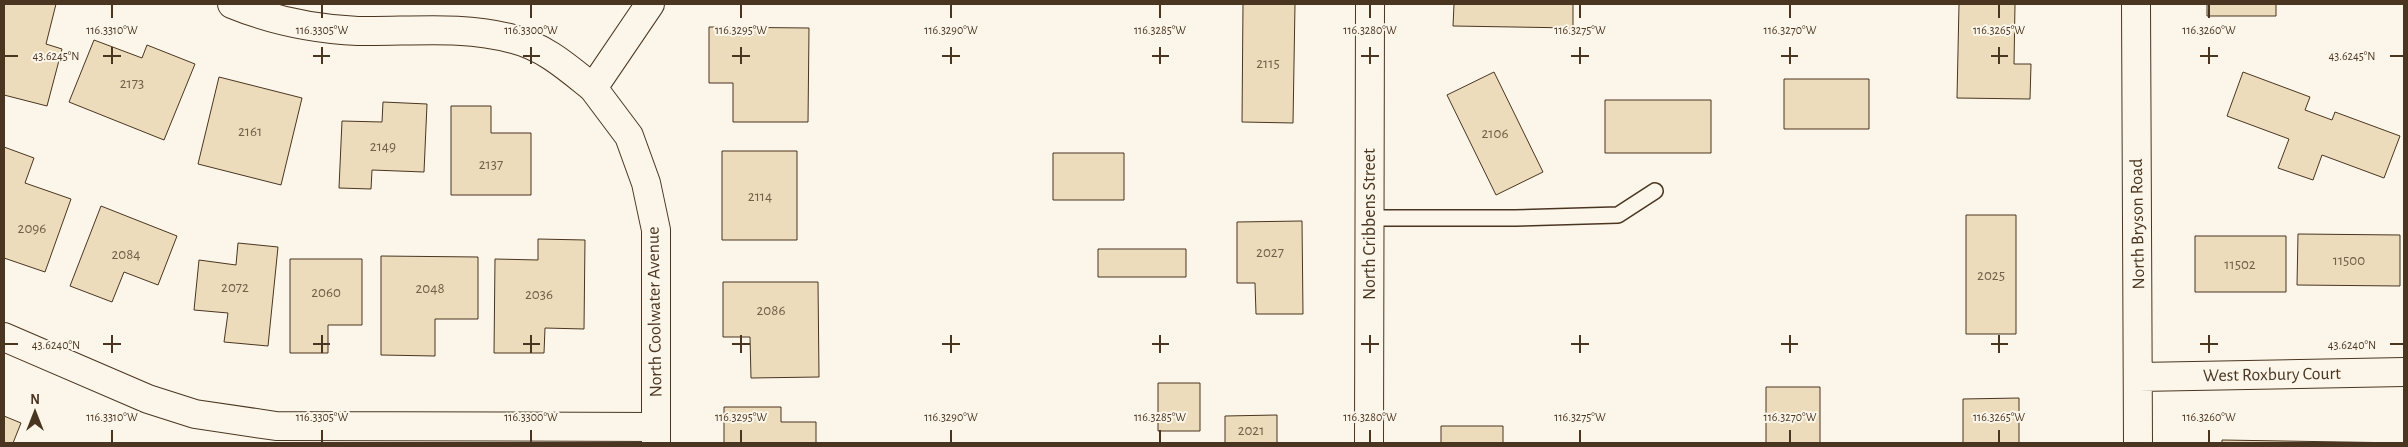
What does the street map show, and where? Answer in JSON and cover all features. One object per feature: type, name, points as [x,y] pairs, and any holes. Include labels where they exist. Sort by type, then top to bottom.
[{"type":"street","name":"North Coolwater Avenue","points":[[232,4],[288,22],[346,30],[474,32],[514,39],[550,54],[594,88],[629,136],[646,182],[656,230],[656,435]]},
{"type":"street","points":[[594,88],[650,4]]},
{"type":"street","name":"North Cribbens Street","points":[[1369,443],[1370,4]]},
{"type":"street","name":"North Bryson Road","points":[[2136,4],[2138,443]]},
{"type":"street","points":[[4,337],[148,399],[195,414],[276,426],[656,435]]},
{"type":"street","name":"West Roxbury Court","points":[[2139,377],[2404,372]]},
{"type":"lane","points":[[1370,218],[1515,218],[1618,215],[1655,191]]},
{"type":"building","points":[[4,4],[56,4],[46,44],[62,49],[47,106],[4,95]]},
{"type":"building","points":[[1243,4],[1295,4],[1293,123],[1242,122]]},
{"type":"building","points":[[1454,4],[1573,4],[1573,28],[1453,26]]},
{"type":"building","points":[[1959,4],[2015,4],[2014,64],[2031,64],[2030,99],[1957,98]]},
{"type":"building","points":[[2207,4],[2276,4],[2276,16],[2207,16]]},
{"type":"building","points":[[709,27],[809,28],[808,122],[733,122],[733,83],[709,83]]},
{"type":"building","points":[[94,40],[142,58],[147,45],[195,64],[164,140],[69,102]]},
{"type":"building","points":[[1494,72],[1543,172],[1496,195],[1447,95]]},
{"type":"building","points":[[2243,72],[2310,97],[2305,110],[2332,120],[2335,112],[2400,136],[2384,178],[2322,155],[2313,180],[2278,168],[2289,139],[2227,116]]},
{"type":"building","points":[[219,77],[302,98],[281,185],[198,164]]},
{"type":"building","points":[[1784,79],[1869,79],[1869,129],[1784,129]]},
{"type":"building","points":[[1605,100],[1711,100],[1711,153],[1605,153]]},
{"type":"building","points":[[383,102],[427,104],[424,172],[372,170],[371,189],[339,188],[342,121],[382,122]]},
{"type":"building","points":[[451,106],[491,106],[491,133],[531,133],[531,195],[451,195]]},
{"type":"building","points":[[4,147],[34,158],[25,183],[71,199],[45,272],[4,258]]},
{"type":"building","points":[[722,151],[797,151],[797,240],[722,240]]},
{"type":"building","points":[[1053,153],[1124,153],[1124,200],[1053,200]]},
{"type":"building","points":[[101,206],[177,236],[158,285],[124,272],[112,302],[70,286]]},
{"type":"building","points":[[1966,215],[2016,215],[2016,334],[1966,334]]},
{"type":"building","points":[[1302,221],[1303,314],[1256,314],[1255,283],[1237,283],[1237,222]]},
{"type":"building","points":[[2298,234],[2400,235],[2400,286],[2297,285]]},
{"type":"building","points":[[2195,236],[2286,236],[2286,292],[2195,292]]},
{"type":"building","points":[[538,239],[585,240],[584,329],[545,328],[544,353],[494,353],[495,259],[538,260]]},
{"type":"building","points":[[238,243],[278,247],[268,346],[224,342],[228,313],[194,310],[199,260],[236,265]]},
{"type":"building","points":[[1098,249],[1186,249],[1186,277],[1098,277]]},
{"type":"building","points":[[381,256],[478,257],[478,319],[435,319],[435,356],[381,355]]},
{"type":"building","points":[[290,259],[362,259],[362,325],[328,325],[328,353],[290,353]]},
{"type":"building","points":[[723,282],[818,282],[819,377],[751,378],[750,337],[723,337]]},
{"type":"building","points":[[1158,383],[1200,383],[1200,431],[1158,431]]},
{"type":"building","points":[[1766,387],[1820,387],[1820,443],[1766,443]]},
{"type":"building","points":[[2019,398],[2019,443],[1963,443],[1963,399]]},
{"type":"building","points":[[724,407],[781,407],[781,422],[816,422],[816,443],[724,443]]},
{"type":"building","points":[[1277,415],[1277,443],[1225,443],[1225,416]]},
{"type":"building","points":[[4,416],[21,423],[13,443],[4,443]]},
{"type":"building","points":[[1441,426],[1503,426],[1503,443],[1441,443]]},
{"type":"building","points":[[2222,440],[2404,443],[2222,443]]}]
